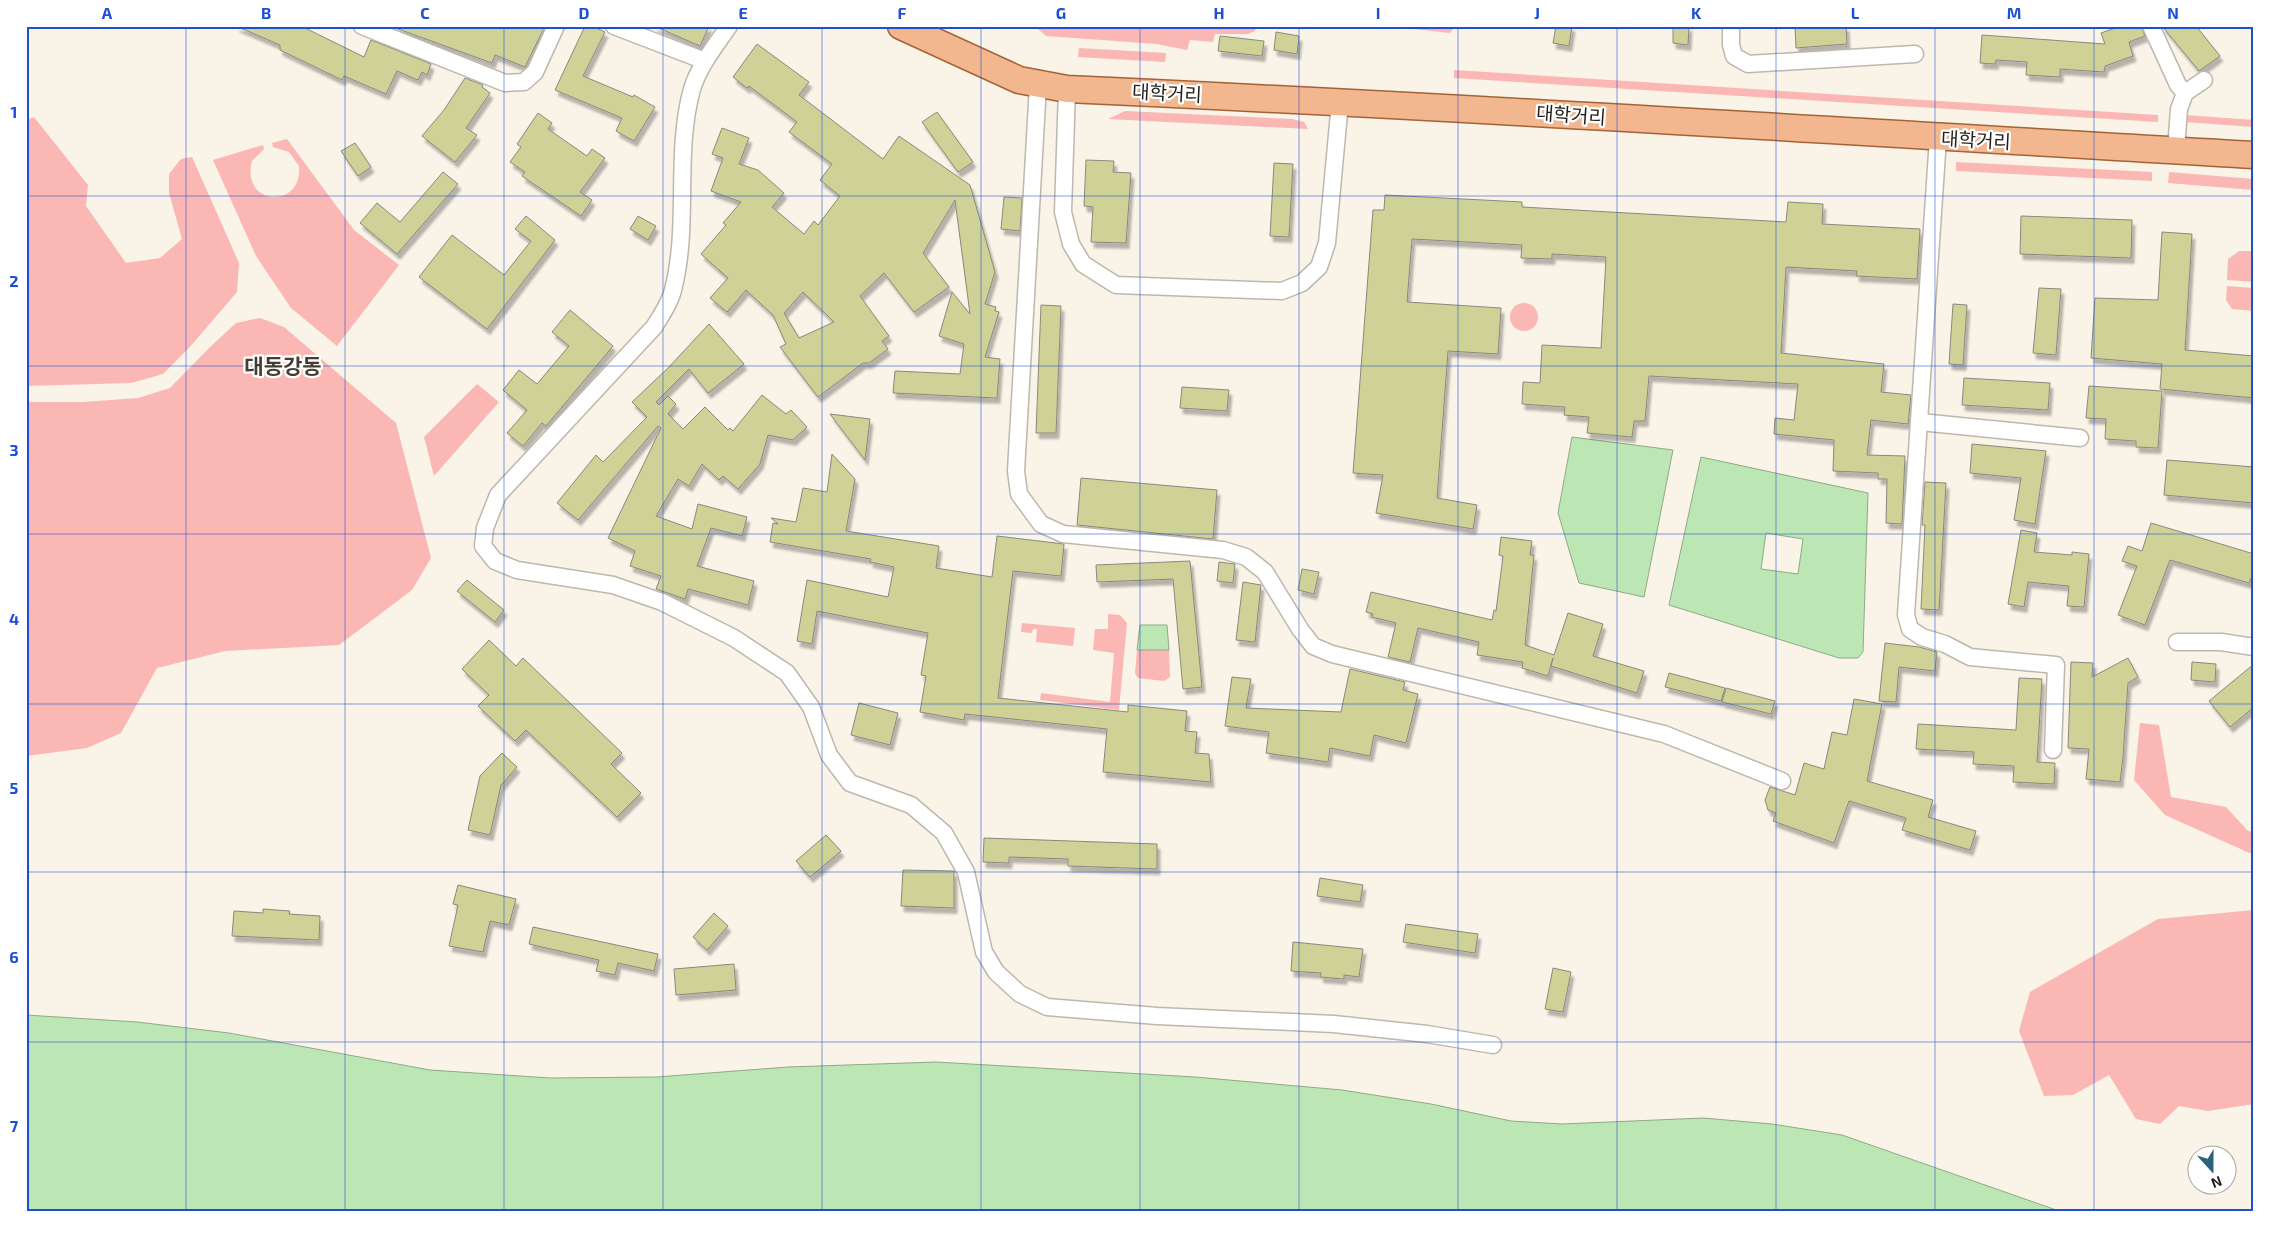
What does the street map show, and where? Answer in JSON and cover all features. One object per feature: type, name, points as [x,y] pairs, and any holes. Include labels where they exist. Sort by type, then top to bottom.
[{"type":"main road","name":"대학거리","points":[[901,26],[928,31],[1019,80],[1067,89],[1340,102],[2254,155]]},
{"type":"street","points":[[362,26],[505,83],[524,82],[536,72],[556,26]]},
{"type":"street","points":[[614,26],[705,61]]},
{"type":"street","points":[[729,26],[705,61],[692,88],[685,133],[679,251],[673,291],[665,311],[654,327],[498,495],[485,528],[483,546],[495,560],[518,570],[613,585],[662,602],[734,638],[787,673],[811,707],[829,755],[850,783],[911,805],[944,833],[966,872],[984,952],[996,972],[1020,994],[1047,1007],[1157,1016],[1334,1024],[1427,1034],[1493,1045]]},
{"type":"street","points":[[1731,26],[1731,45],[1734,56],[1748,64],[1915,54]]},
{"type":"street","points":[[2152,26],[2178,85],[2185,94]]},
{"type":"street","points":[[2176,150],[2179,109],[2185,94],[2204,80]]},
{"type":"street","points":[[1038,85],[1016,471],[1019,494],[1041,524],[1063,534],[1223,550],[1246,557],[1265,572],[1300,630],[1313,646],[1341,656],[1664,734],[1782,781]]},
{"type":"street","points":[[1067,89],[1063,212],[1071,244],[1083,264],[1116,285],[1282,291],[1302,283],[1319,267],[1327,244],[1340,102]]},
{"type":"street","points":[[1938,138],[1906,615],[1910,629],[1922,637],[1945,644],[1970,658],[2056,665],[2053,750]]},
{"type":"street","points":[[1920,422],[2080,438]]},
{"type":"street","points":[[2177,642],[2221,642],[2254,647]]},
{"type":"shaded area","points":[[1035,26],[1257,26],[1255,31],[1248,34],[1215,34],[1213,42],[1190,40],[1187,50],[1157,44],[1046,36]]},
{"type":"shaded area","points":[[1387,26],[1455,26],[1450,33]]},
{"type":"shaded area","points":[[1079,48],[1166,53],[1165,62],[1078,57]]},
{"type":"shaded area","points":[[1454,70],[2158,115],[2158,122],[1454,78]]},
{"type":"shaded area","points":[[1125,111],[1292,119],[1304,122],[1308,129],[1108,119]]},
{"type":"shaded area","points":[[2185,115],[2254,120],[2254,127],[2184,122]]},
{"type":"shaded area","points":[[34,117],[88,185],[86,206],[126,263],[160,258],[182,239],[169,193],[169,174],[181,159],[192,157],[239,263],[237,292],[188,349],[163,374],[131,383],[26,386],[26,120]]},
{"type":"shaded area","points":[[287,139],[354,230],[399,265],[337,346],[291,308],[256,256],[213,160],[263,145],[264,149],[252,161],[251,176],[255,187],[263,194],[273,197],[283,196],[292,190],[298,180],[299,166],[289,152],[273,147],[272,143]]},
{"type":"shaded area","points":[[1956,162],[2152,172],[2152,181],[1956,171]]},
{"type":"shaded area","points":[[2169,172],[2254,179],[2254,190],[2168,183]]},
{"type":"shaded area","points":[[2239,251],[2254,251],[2254,282],[2227,280],[2228,259]]},
{"type":"shaded area","points":[[2227,286],[2254,288],[2254,311],[2232,309],[2226,300]]},
{"type":"shaded area","points":[[1524,303],[1534,307],[1538,317],[1534,327],[1524,331],[1514,327],[1510,317],[1514,307]]},
{"type":"shaded area","points":[[260,318],[284,327],[396,423],[431,558],[412,590],[339,645],[225,651],[157,668],[121,733],[87,748],[26,756],[26,402],[83,402],[138,398],[170,388],[236,323]]},
{"type":"shaded area","points":[[477,384],[499,402],[434,476],[424,437]]},
{"type":"shaded area","points":[[1572,437],[1673,450],[1644,597],[1579,583],[1558,513]]},
{"type":"shaded area","points":[[1701,457],[1868,493],[1863,652],[1858,658],[1839,658],[1669,605]],"holes":[[[1766,533],[1803,539],[1798,574],[1761,569]]]},
{"type":"shaded area","points":[[1108,614],[1120,615],[1127,623],[1119,710],[1040,700],[1041,693],[1110,702],[1114,653],[1093,650],[1095,629],[1108,629]]},
{"type":"shaded area","points":[[1022,623],[1075,628],[1073,646],[1036,642],[1037,629],[1033,629],[1032,633],[1021,632]]},
{"type":"shaded area","points":[[1140,625],[1167,625],[1169,650],[1137,650]]},
{"type":"shaded area","points":[[1137,650],[1169,650],[1170,677],[1164,681],[1138,678],[1135,673]]},
{"type":"shaded area","points":[[2140,723],[2159,725],[2171,797],[2226,807],[2248,831],[2254,832],[2254,855],[2165,815],[2134,780]]},
{"type":"shaded area","points":[[2254,910],[2254,1104],[2208,1111],[2179,1106],[2160,1124],[2136,1119],[2109,1075],[2073,1095],[2044,1096],[2019,1031],[2030,992],[2158,919]]},
{"type":"shaded area","points":[[26,1015],[137,1022],[229,1033],[430,1070],[550,1078],[657,1077],[788,1067],[936,1062],[1195,1077],[1342,1090],[1431,1104],[1511,1121],[1562,1124],[1703,1118],[1772,1124],[1842,1135],[2062,1212],[26,1212]]},
{"type":"building","points":[[236,26],[301,26],[364,57],[371,40],[431,64],[427,75],[422,72],[418,80],[397,71],[386,94],[344,76],[342,80],[280,50],[280,45]]},
{"type":"building","points":[[390,26],[545,26],[525,67],[495,55],[492,63]]},
{"type":"building","points":[[585,26],[592,26],[605,32],[583,76],[633,97],[634,95],[655,107],[634,141],[616,131],[622,118],[555,90]]},
{"type":"building","points":[[654,26],[709,26],[700,46]]},
{"type":"building","points":[[1556,26],[1572,26],[1569,46],[1553,43]]},
{"type":"building","points":[[1673,26],[1689,26],[1688,45],[1673,43]]},
{"type":"building","points":[[1795,26],[1846,26],[1847,44],[1796,48]]},
{"type":"building","points":[[2121,26],[2141,26],[2145,36],[2129,42],[2133,56],[2105,66],[2104,72],[2060,69],[2060,77],[2026,75],[2027,62],[1996,60],[1995,64],[1980,63],[1982,35],[2105,44],[2101,33]]},
{"type":"building","points":[[2162,26],[2196,26],[2220,56],[2199,71]]},
{"type":"building","points":[[1276,32],[1299,36],[1297,54],[1274,50]]},
{"type":"building","points":[[1220,36],[1264,41],[1262,56],[1218,51]]},
{"type":"building","points":[[757,44],[809,82],[799,95],[883,159],[899,136],[970,185],[995,272],[985,304],[996,307],[995,311],[999,312],[985,357],[1000,359],[997,398],[893,393],[895,371],[960,374],[964,344],[939,336],[952,292],[970,314],[955,200],[923,253],[949,287],[914,312],[884,273],[860,296],[889,336],[882,341],[888,349],[869,363],[863,363],[818,397],[780,347],[786,344],[773,315],[746,290],[727,312],[710,298],[728,278],[701,254],[726,225],[723,223],[741,202],[711,191],[723,158],[712,154],[722,128],[749,138],[739,164],[758,170],[784,193],[772,207],[804,234],[814,221],[818,225],[840,196],[820,180],[832,164],[789,132],[797,122],[749,86],[747,88],[733,77]],"holes":[[[803,292],[834,322],[799,338],[784,313]]]},
{"type":"building","points":[[465,78],[483,85],[482,87],[490,93],[466,128],[477,135],[455,162],[422,136],[444,110]]},
{"type":"building","points":[[937,112],[973,162],[958,172],[922,122]]},
{"type":"building","points":[[538,113],[552,123],[548,129],[587,156],[592,149],[605,158],[580,192],[592,200],[581,216],[522,176],[525,172],[510,162],[521,147],[517,144]]},
{"type":"building","points":[[355,143],[371,167],[358,176],[341,151]]},
{"type":"building","points":[[1086,160],[1114,161],[1113,172],[1131,173],[1126,243],[1091,242],[1093,207],[1084,206]]},
{"type":"building","points":[[1274,163],[1293,164],[1289,237],[1270,236]]},
{"type":"building","points":[[443,172],[458,184],[397,254],[360,223],[377,203],[400,222]]},
{"type":"building","points":[[1385,195],[1522,202],[1522,207],[1786,222],[1788,202],[1823,204],[1822,224],[1920,229],[1917,279],[1856,276],[1857,271],[1786,267],[1781,353],[1884,364],[1881,392],[1911,395],[1908,424],[1871,420],[1867,455],[1905,456],[1902,524],[1886,523],[1887,479],[1878,479],[1878,473],[1833,471],[1834,440],[1774,434],[1775,418],[1794,420],[1798,384],[1649,376],[1645,421],[1634,421],[1632,437],[1587,433],[1589,417],[1564,415],[1565,407],[1522,404],[1523,382],[1540,383],[1542,345],[1601,348],[1606,257],[1552,254],[1552,259],[1521,258],[1522,245],[1412,239],[1407,302],[1501,308],[1498,354],[1448,351],[1437,498],[1477,505],[1473,529],[1376,513],[1383,475],[1353,473],[1373,210],[1384,210]]},
{"type":"building","points":[[1004,197],[1022,198],[1020,231],[1001,229]]},
{"type":"building","points":[[526,216],[555,240],[487,329],[419,277],[452,235],[504,275],[531,241],[515,229]]},
{"type":"building","points":[[638,216],[656,226],[648,240],[630,229]]},
{"type":"building","points":[[2021,216],[2132,220],[2131,258],[2020,254]]},
{"type":"building","points":[[2162,232],[2192,234],[2185,350],[2254,356],[2254,398],[2160,389],[2162,364],[2091,358],[2095,298],[2158,300]]},
{"type":"building","points":[[2039,288],[2061,289],[2056,355],[2033,353]]},
{"type":"building","points":[[1953,304],[1967,305],[1963,365],[1949,364]]},
{"type":"building","points":[[1041,305],[1061,306],[1056,433],[1036,433]]},
{"type":"building","points":[[570,310],[613,346],[546,426],[542,423],[523,446],[507,433],[527,410],[503,390],[519,370],[537,384],[569,346],[552,332]]},
{"type":"building","points":[[709,324],[744,364],[708,393],[689,369],[656,402],[659,405],[668,396],[676,404],[668,414],[683,429],[705,407],[728,430],[730,428],[733,431],[762,395],[786,414],[791,410],[807,427],[793,440],[768,435],[760,464],[738,489],[723,476],[719,480],[702,464],[689,486],[678,479],[656,516],[692,529],[698,504],[747,517],[742,536],[711,528],[697,566],[754,581],[748,605],[688,589],[685,599],[656,589],[661,576],[630,566],[635,551],[608,538],[661,428],[658,426],[578,520],[557,503],[596,455],[603,462],[647,417],[632,402],[668,368]]},
{"type":"building","points":[[1964,378],[2050,383],[2048,410],[1962,405]]},
{"type":"building","points":[[2089,386],[2162,391],[2158,448],[2136,447],[2136,441],[2105,439],[2106,419],[2086,418]]},
{"type":"building","points":[[1182,387],[1229,390],[1227,411],[1180,408]]},
{"type":"building","points":[[830,414],[870,419],[865,460]]},
{"type":"building","points":[[1972,444],[2046,451],[2035,524],[2014,520],[2021,478],[1970,473]]},
{"type":"building","points":[[832,454],[855,479],[846,531],[939,546],[936,568],[992,577],[997,536],[1064,544],[1061,576],[1013,571],[998,698],[1128,712],[1128,705],[1187,711],[1185,731],[1197,732],[1195,753],[1209,754],[1211,782],[1103,772],[1107,729],[965,714],[964,720],[920,712],[926,676],[921,675],[928,633],[817,611],[812,644],[797,641],[807,580],[888,597],[894,567],[870,562],[871,559],[770,542],[773,523],[778,524],[771,518],[796,522],[803,488],[827,492]]},
{"type":"building","points":[[2167,460],[2254,467],[2254,503],[2164,495]]},
{"type":"building","points":[[1081,478],[1217,490],[1213,539],[1077,525]]},
{"type":"building","points":[[1925,482],[1946,483],[1939,610],[1921,609],[1925,525],[1922,525]]},
{"type":"building","points":[[2151,523],[2254,554],[2254,579],[2251,578],[2249,583],[2170,560],[2145,625],[2118,615],[2137,566],[2122,561],[2128,546],[2142,551]]},
{"type":"building","points":[[2021,530],[2037,533],[2034,552],[2072,555],[2072,552],[2089,554],[2084,607],[2067,606],[2069,586],[2028,582],[2024,607],[2008,604]]},
{"type":"building","points":[[1501,537],[1532,541],[1530,555],[1534,555],[1525,645],[1554,655],[1568,613],[1603,624],[1593,656],[1644,671],[1637,693],[1551,666],[1553,658],[1548,676],[1522,668],[1523,662],[1477,655],[1479,642],[1418,628],[1410,662],[1388,657],[1396,623],[1372,617],[1373,614],[1366,612],[1371,592],[1492,620],[1494,610],[1496,611],[1503,556],[1499,555]]},
{"type":"building","points":[[1190,561],[1202,687],[1183,689],[1173,579],[1097,582],[1096,565]]},
{"type":"building","points":[[1219,562],[1235,564],[1233,583],[1217,581]]},
{"type":"building","points":[[1302,569],[1319,572],[1314,594],[1298,590]]},
{"type":"building","points":[[467,580],[504,610],[495,622],[457,591]]},
{"type":"building","points":[[1243,582],[1261,585],[1255,642],[1236,640]]},
{"type":"building","points":[[489,640],[516,666],[523,658],[622,753],[611,764],[641,793],[617,817],[526,730],[515,741],[478,706],[489,695],[462,669]]},
{"type":"building","points":[[1885,643],[1919,647],[1937,652],[1935,671],[1899,667],[1896,702],[1879,701]]},
{"type":"building","points":[[2128,658],[2138,677],[2128,683],[2120,782],[2086,779],[2089,749],[2068,748],[2071,662],[2093,663],[2092,677]]},
{"type":"building","points":[[2192,662],[2216,664],[2215,682],[2191,680]]},
{"type":"building","points":[[2254,664],[2254,707],[2230,727],[2209,701]]},
{"type":"building","points":[[1350,669],[1405,682],[1403,690],[1418,694],[1406,743],[1374,735],[1370,756],[1330,748],[1328,762],[1266,753],[1269,732],[1225,726],[1232,677],[1251,679],[1246,708],[1341,712]]},
{"type":"building","points":[[1669,673],[1725,688],[1721,701],[1665,687]]},
{"type":"building","points":[[2019,678],[2042,679],[2037,762],[2055,763],[2054,784],[2013,782],[2014,766],[1973,764],[1974,752],[1916,749],[1918,724],[2016,730]]},
{"type":"building","points":[[1726,688],[1775,701],[1771,714],[1722,702]]},
{"type":"building","points":[[1854,699],[1882,704],[1867,781],[1933,800],[1928,817],[1976,831],[1970,850],[1902,830],[1906,818],[1849,801],[1834,843],[1773,821],[1776,813],[1768,810],[1765,800],[1770,787],[1795,795],[1804,763],[1824,769],[1832,732],[1847,735]]},
{"type":"building","points":[[859,703],[898,713],[890,745],[851,735]]},
{"type":"building","points":[[502,753],[517,767],[501,785],[490,835],[468,830],[480,776]]},
{"type":"building","points":[[826,835],[841,851],[810,877],[796,861]]},
{"type":"building","points":[[984,838],[1157,844],[1157,869],[1068,866],[1068,859],[1009,857],[1009,863],[983,862]]},
{"type":"building","points":[[903,870],[954,871],[954,908],[901,906]]},
{"type":"building","points":[[1320,878],[1363,885],[1360,902],[1317,896]]},
{"type":"building","points":[[458,885],[516,899],[509,925],[490,921],[483,952],[449,946],[458,905],[453,904]]},
{"type":"building","points":[[263,909],[290,911],[289,914],[320,916],[319,940],[232,936],[234,911],[263,913]]},
{"type":"building","points":[[714,913],[728,926],[707,950],[693,937]]},
{"type":"building","points":[[1406,924],[1478,934],[1475,953],[1403,942]]},
{"type":"building","points":[[533,927],[658,954],[654,971],[618,963],[615,975],[596,971],[599,960],[529,944]]},
{"type":"building","points":[[1293,942],[1363,949],[1359,977],[1344,975],[1344,979],[1320,977],[1321,973],[1291,971]]},
{"type":"building","points":[[734,964],[736,990],[676,995],[674,969]]},
{"type":"building","points":[[1553,968],[1571,972],[1563,1012],[1545,1009]]},
{"type":"district","name":"대동강동","points":[[283,367]]}]
